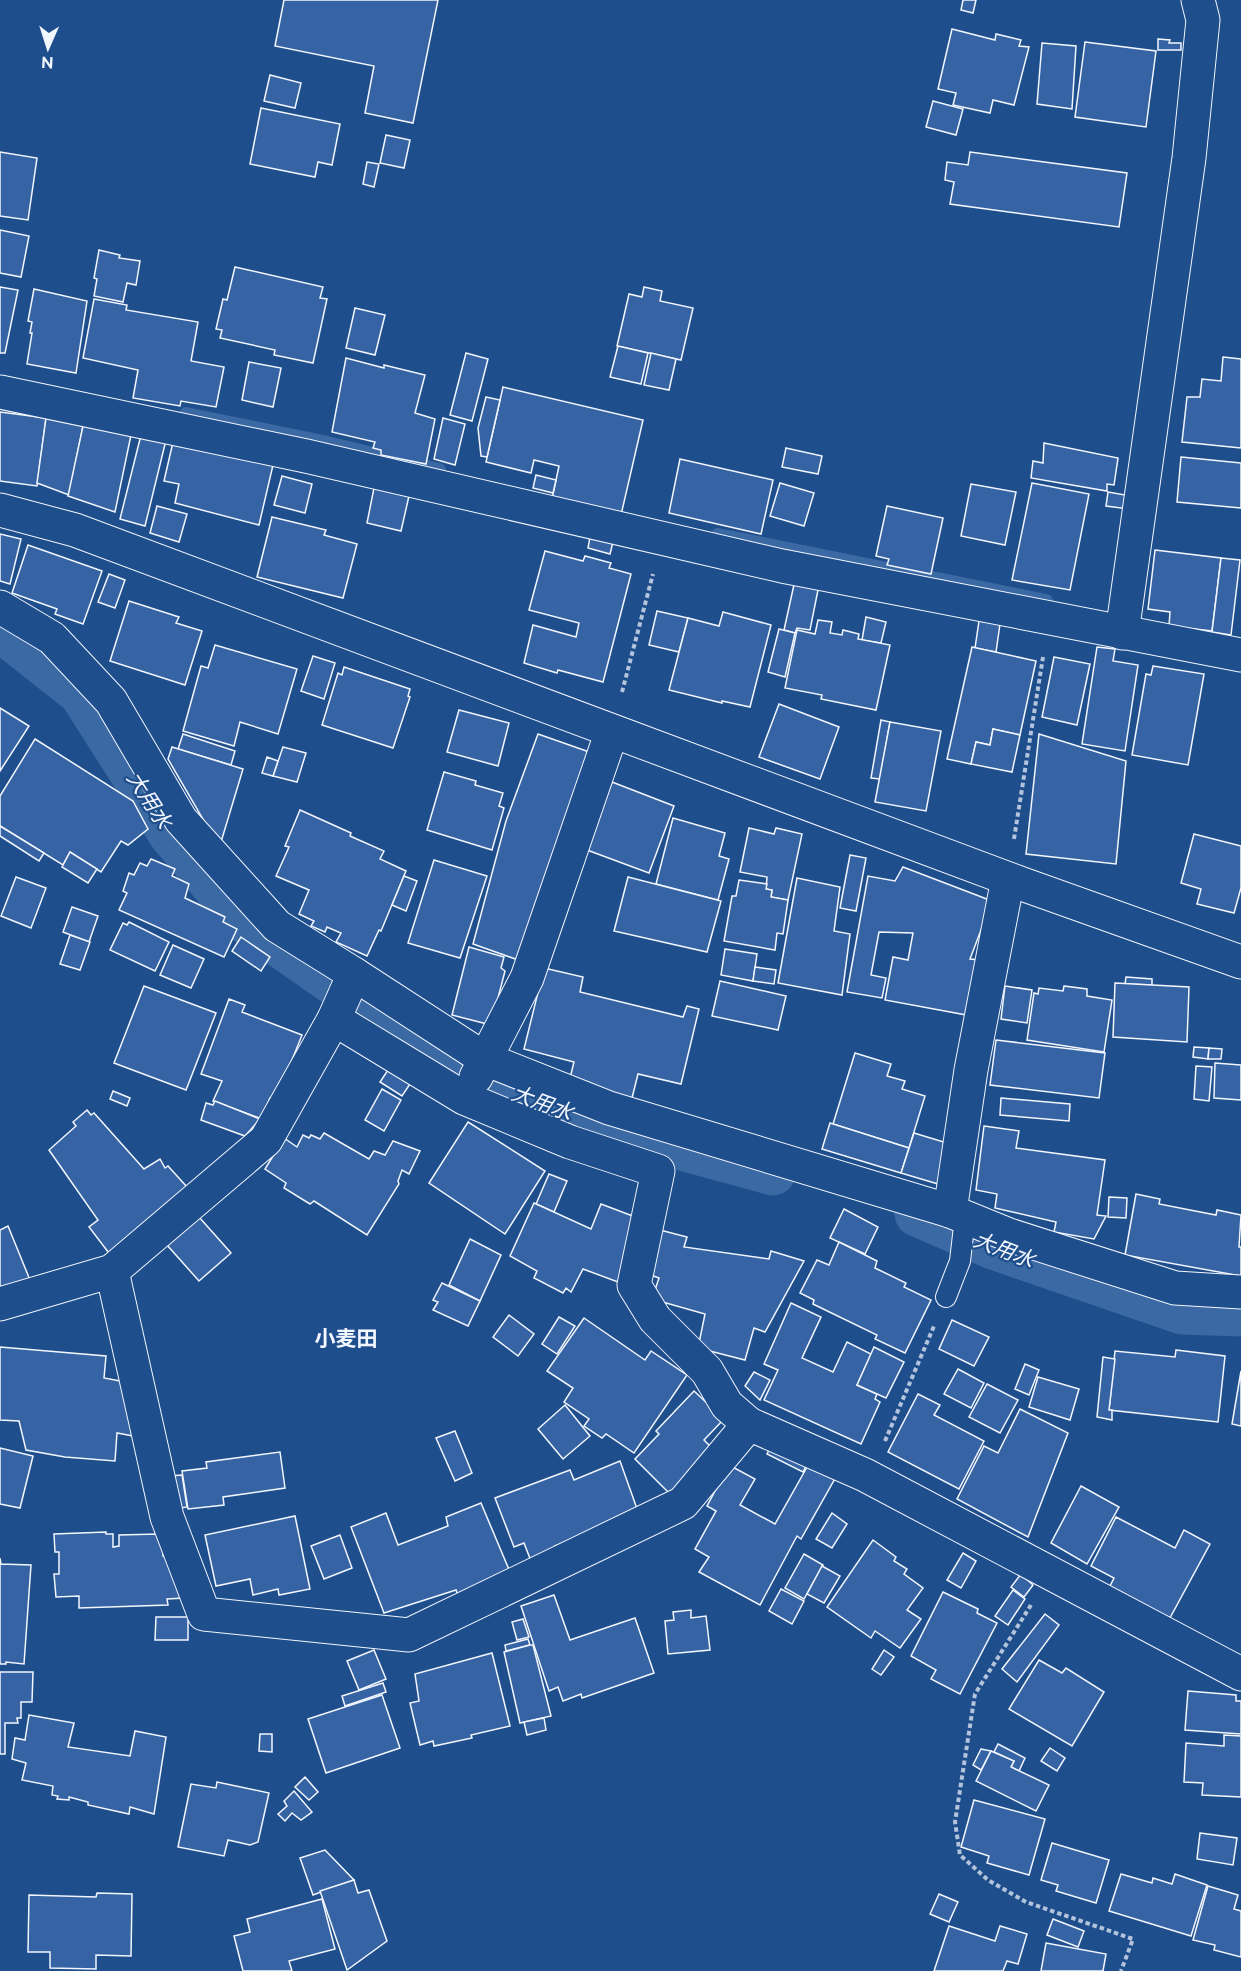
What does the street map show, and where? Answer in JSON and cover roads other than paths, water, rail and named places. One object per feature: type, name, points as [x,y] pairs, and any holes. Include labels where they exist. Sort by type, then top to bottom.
[{"type":"street","points":[[1123,621],[1189,158],[1203,20],[1198,0]]},
{"type":"street","points":[[0,392],[306,456],[782,566],[1049,618],[1123,621],[1241,655]]},
{"type":"street","points":[[0,510],[86,534],[1008,879],[1241,962]]},
{"type":"street","points":[[0,607],[52,638],[111,701],[180,820],[277,926],[345,995],[570,1142],[664,1148],[958,1214],[1009,1235],[1175,1288],[1241,1292]]},
{"type":"street","points":[[475,1078],[527,978],[612,730]]},
{"type":"street","points":[[958,1214],[971,1070],[1008,879]]},
{"type":"street","points":[[345,995],[475,1078],[609,1108],[664,1148]]},
{"type":"street","points":[[0,1304],[112,1271],[266,1140],[345,995]]},
{"type":"street","points":[[664,1148],[634,1285],[655,1319],[707,1371],[727,1405],[749,1424],[869,1477],[1241,1674]]},
{"type":"street","points":[[112,1271],[167,1517],[204,1614],[409,1635],[683,1503],[749,1424]]},
{"type":"lane","points":[[946,1297],[960,1261],[958,1214]]},
{"type":"waterway","points":[[186,414],[323,442],[439,470]]},
{"type":"waterway","points":[[718,535],[1046,601]]},
{"type":"waterway","name":"大用水","points":[[0,629],[81,693],[170,833],[241,918],[357,999],[492,1084],[630,1134],[773,1173]]},
{"type":"waterway","name":"大用水","points":[[917,1214],[993,1247],[1182,1312],[1241,1314]]},
{"type":"district","name":"小麦田","points":[[346,1339]]}]
